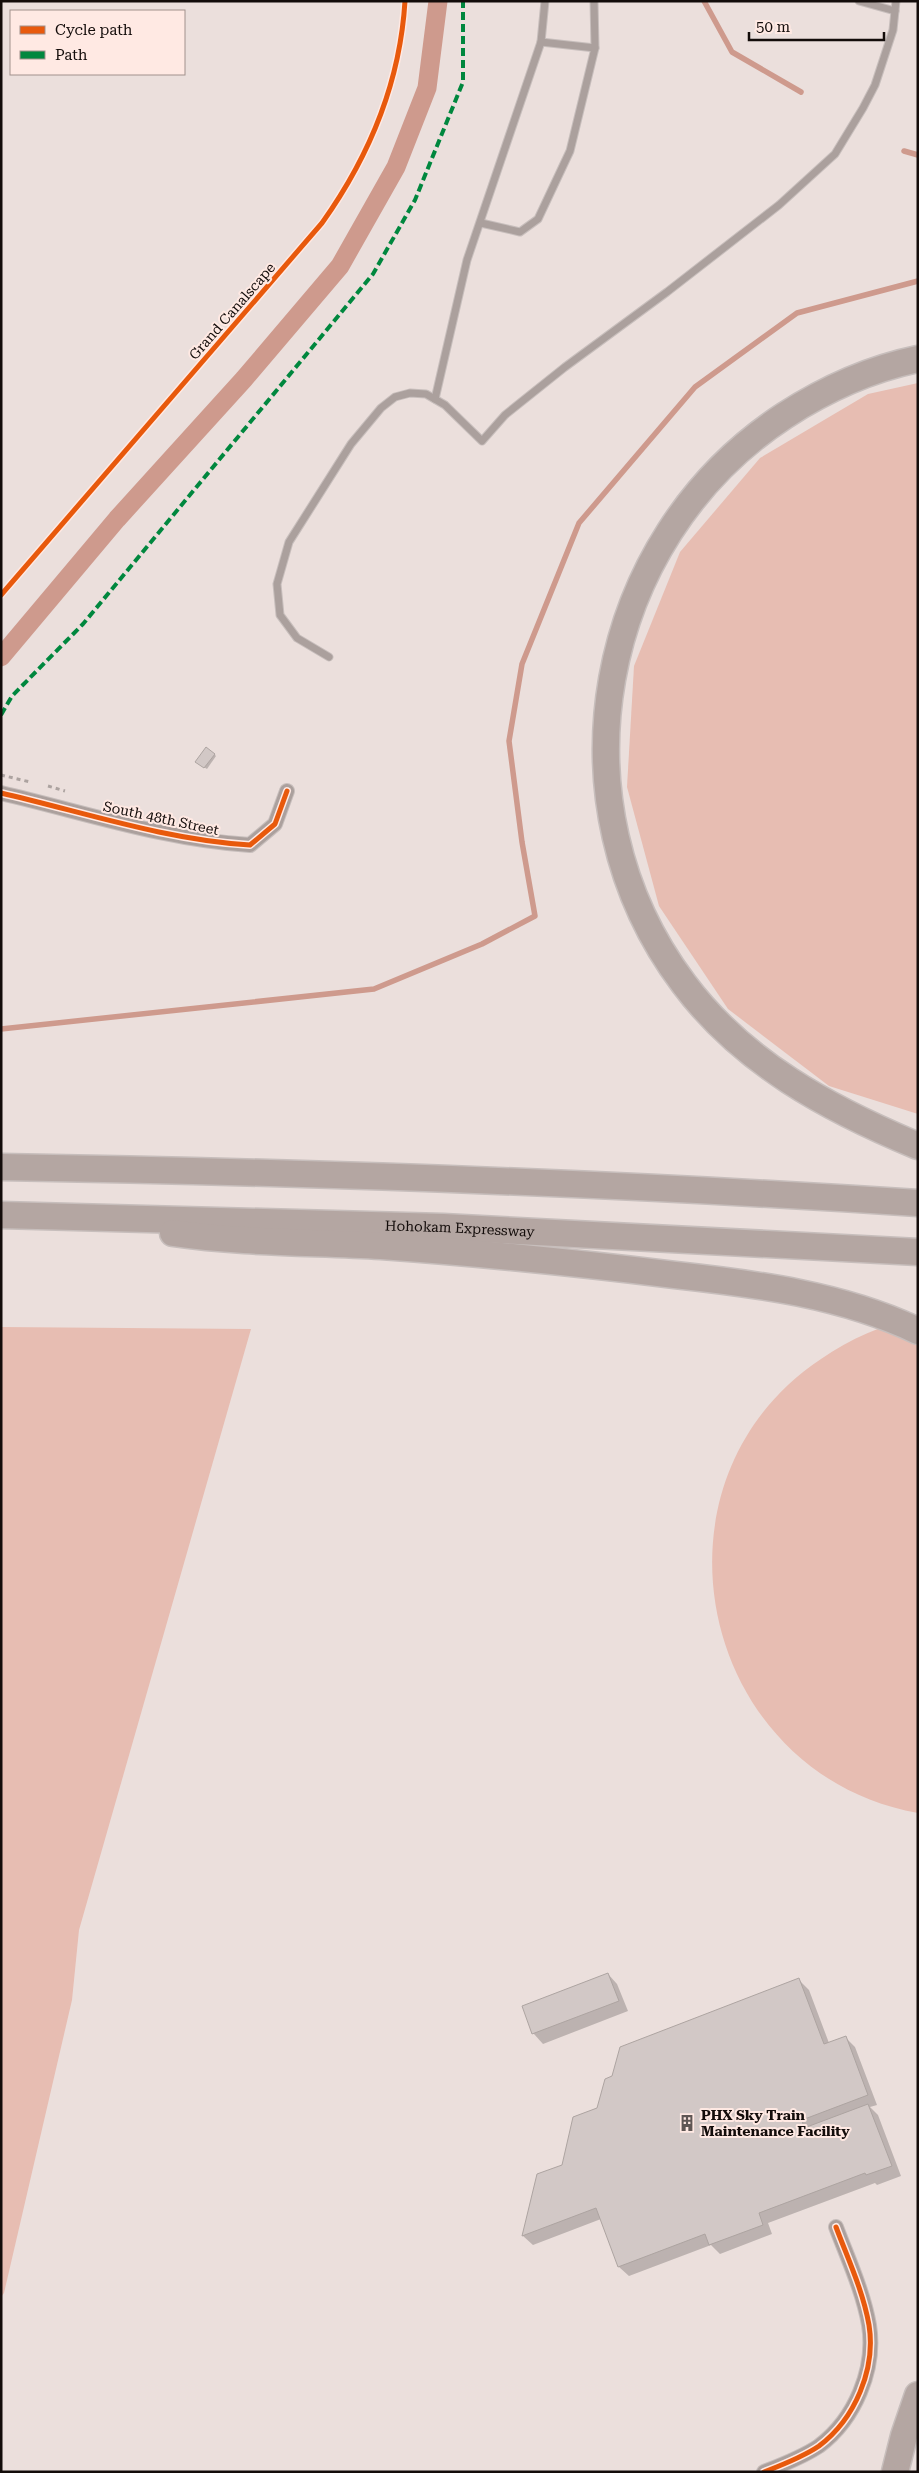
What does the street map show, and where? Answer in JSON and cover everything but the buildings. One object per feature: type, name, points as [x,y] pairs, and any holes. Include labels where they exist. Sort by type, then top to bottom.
[{"type":"highway","points":[[918,360],[874,371],[846,382],[794,409],[744,445],[698,492],[678,517],[648,568],[625,624],[610,688],[606,749],[610,807],[615,835],[630,885],[653,934],[688,989],[737,1041],[776,1072],[843,1112],[918,1146]]},
{"type":"highway","points":[[1,1167],[285,1173],[556,1183],[918,1203]]},
{"type":"highway","name":"Hohokam Expressway","points":[[1,1215],[452,1227],[918,1252]]},
{"type":"highway","points":[[58,1216],[213,1239],[442,1251],[568,1262],[694,1277],[776,1290],[843,1304],[875,1313],[918,1331]]},
{"type":"highway","points":[[895,2472],[904,2436],[918,2395]]},
{"type":"street","name":"South 48th Street","points":[[1,793],[161,831],[219,843],[250,845],[276,824],[287,791]]},
{"type":"street","points":[[764,2472],[819,2446],[844,2421],[860,2394],[869,2363],[869,2326],[863,2302],[836,2227]]},
{"type":"lane","points":[[435,399],[467,260],[541,42],[545,1]]},
{"type":"lane","points":[[481,223],[520,232],[538,219],[570,151],[595,48],[594,1]]},
{"type":"lane","points":[[859,1],[895,12]]},
{"type":"lane","points":[[329,657],[297,638],[280,614],[277,584],[289,542],[351,444],[381,408],[395,396],[410,393],[426,394],[445,405],[482,441],[505,415],[552,377],[667,292],[779,205],[835,154],[863,108],[884,59],[896,1]]},
{"type":"lane","points":[[541,42],[595,48]]},
{"type":"shaded area","points":[[918,383],[918,1114],[829,1086],[728,1009],[659,906],[627,787],[634,666],[680,552],[760,458],[868,394]]},
{"type":"shaded area","points":[[918,1318],[918,1813],[843,1787],[784,1743],[742,1685],[718,1618],[713,1546],[727,1476],[763,1412],[821,1359],[832,1352],[880,1328]]},
{"type":"shaded area","points":[[1,1327],[251,1329],[79,1930],[72,2000],[4,2293],[1,2297]]},
{"type":"waterway","points":[[1,657],[117,519],[244,379],[340,266],[396,167],[427,88],[438,1]]},
{"type":"waterway","points":[[704,1],[732,52],[801,92]]},
{"type":"waterway","points":[[904,151],[918,155]]},
{"type":"waterway","points":[[1,1029],[374,989],[482,944],[535,916],[522,842],[509,741],[522,664],[579,523],[695,387],[797,313],[918,281]]},
{"type":"marked path","points":[[1,715],[12,696],[83,624],[373,274],[415,200],[463,82],[463,1]]},
{"type":"cycle path","name":"Grand Canalscape","points":[[1,595],[322,223],[354,172],[379,118],[397,61],[405,1]]},
{"type":"cycle path","points":[[1,793],[156,831],[219,842],[250,845],[275,824],[287,791]]},
{"type":"cycle path","points":[[764,2472],[806,2454],[832,2435],[852,2407],[866,2376],[869,2359],[869,2325],[859,2287],[836,2227]]},
{"type":"place","name":"PHX Sky Train Maintenance Facility","points":[[687,2123]]}]
